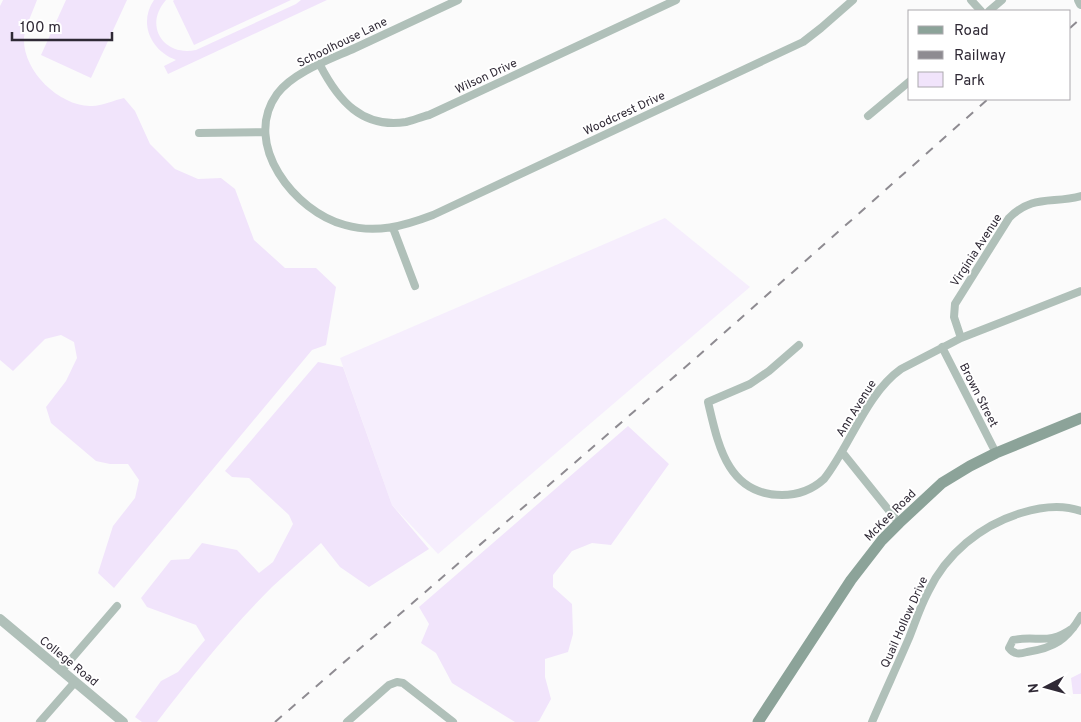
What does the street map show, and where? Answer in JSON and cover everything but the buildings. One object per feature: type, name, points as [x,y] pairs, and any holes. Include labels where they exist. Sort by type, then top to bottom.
[{"type":"main road","name":"McKee Road","points":[[760,721],[851,580],[882,540],[899,522],[942,483],[970,466],[996,453],[1081,418]]},
{"type":"street","name":"Schoolhouse Lane","points":[[265,132],[272,101],[290,80],[458,0]]},
{"type":"street","name":"Wilson Drive","points":[[320,65],[331,86],[343,101],[355,111],[379,120],[406,122],[429,115],[676,0]]},
{"type":"street","name":"Woodcrest Drive","points":[[265,132],[268,151],[273,165],[288,187],[311,208],[345,226],[376,230],[408,225],[803,42],[853,0]]},
{"type":"street","points":[[971,0],[980,10]]},
{"type":"street","points":[[990,10],[1002,0]]},
{"type":"street","points":[[1079,0],[1081,4]]},
{"type":"street","points":[[868,116],[908,83]]},
{"type":"street","points":[[199,133],[265,132]]},
{"type":"street","name":"Virginia Avenue","points":[[961,338],[954,317],[955,304],[1009,218],[1016,210],[1031,202],[1067,200],[1081,196]]},
{"type":"street","points":[[393,228],[415,286]]},
{"type":"street","name":"Ann Avenue","points":[[799,345],[750,384],[708,402],[719,446],[726,463],[745,484],[761,492],[785,495],[794,494],[812,489],[818,485],[829,473],[886,381],[900,369],[961,338],[1081,291]]},
{"type":"street","name":"Brown Street","points":[[942,347],[996,453]]},
{"type":"street","points":[[842,452],[899,522]]},
{"type":"street","name":"Quail Hollow Drive","points":[[872,722],[928,591],[953,555],[988,527],[1013,515],[1054,507],[1066,507],[1081,511]]},
{"type":"street","points":[[62,671],[117,606]]},
{"type":"street","points":[[1073,628],[1063,635],[1052,639],[1013,640],[1009,648],[1017,654],[1042,650],[1058,643],[1073,628],[1081,616]]},
{"type":"street","name":"College Road","points":[[0,619],[123,722]]},
{"type":"street","points":[[40,722],[75,682]]},
{"type":"street","points":[[347,722],[389,685],[397,682],[403,683],[453,722]]},
{"type":"shaded area","points":[[665,218],[750,287],[438,554],[392,505],[340,358]]},
{"type":"green space","points":[[3,0],[37,0],[25,32],[25,49],[29,62],[44,84],[66,99],[78,104],[94,106],[124,98],[135,111],[150,144],[175,169],[198,179],[221,178],[235,189],[254,240],[285,268],[316,268],[336,287],[326,345],[312,350],[114,588],[98,573],[113,526],[135,498],[139,480],[128,464],[110,464],[96,461],[51,423],[46,407],[66,381],[77,358],[74,342],[61,335],[45,339],[13,371],[0,360],[0,6]]},
{"type":"green space","points":[[66,0],[127,0],[91,78],[41,55]]},
{"type":"green space","points":[[154,0],[166,0],[159,10],[156,20],[160,37],[166,44],[175,49],[185,51],[196,50],[301,0],[327,0],[168,74],[164,66],[176,60],[160,50],[154,43],[147,27],[149,9]]},
{"type":"green space","points":[[174,0],[291,0],[194,45]]},
{"type":"green space","points":[[318,362],[343,367],[392,505],[429,549],[369,587],[340,567],[321,543],[272,587],[242,619],[157,722],[142,722],[135,717],[161,681],[178,672],[205,640],[196,625],[147,607],[141,598],[171,560],[189,559],[202,543],[237,550],[259,573],[273,562],[293,524],[289,515],[249,478],[232,477],[225,471]]},
{"type":"green space","points":[[628,426],[669,464],[611,545],[592,543],[572,551],[553,575],[553,587],[572,604],[573,634],[568,652],[545,659],[545,677],[551,699],[539,721],[515,722],[452,683],[436,653],[421,643],[429,624],[419,607]]},
{"type":"green space","points":[[1081,673],[1081,694],[1073,694],[1071,678]]},
{"type":"railway","points":[[1071,27],[1081,18]]},
{"type":"railway","points":[[275,722],[697,357],[987,100]]}]
